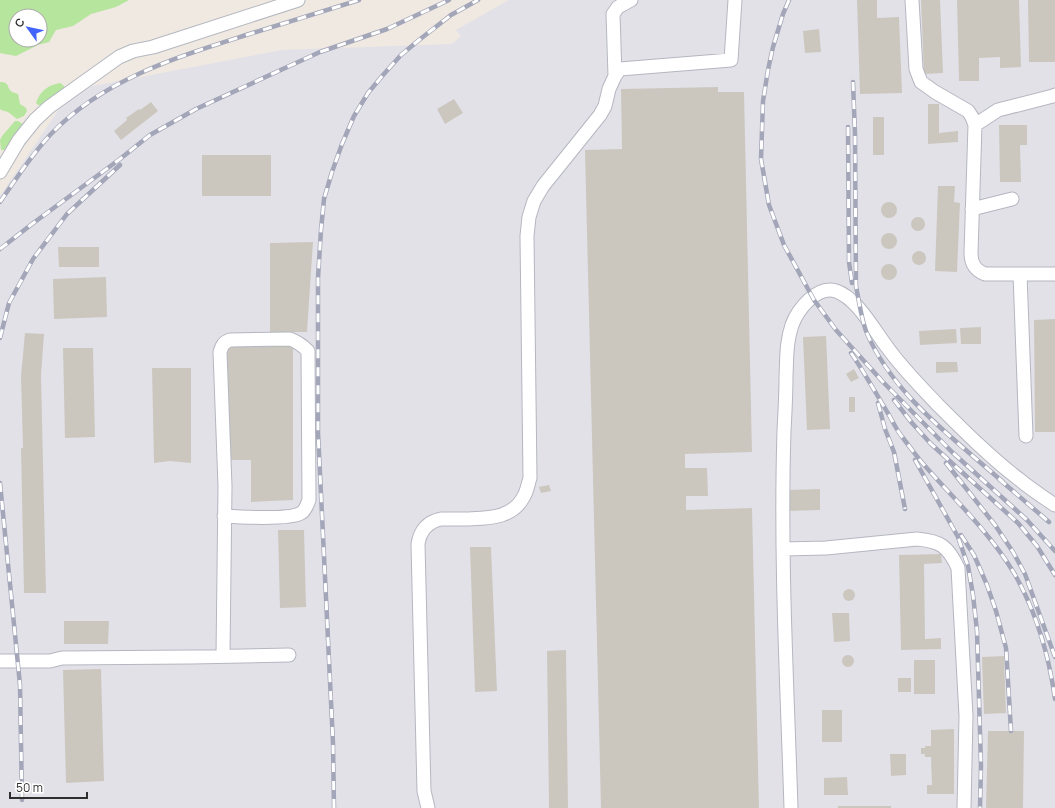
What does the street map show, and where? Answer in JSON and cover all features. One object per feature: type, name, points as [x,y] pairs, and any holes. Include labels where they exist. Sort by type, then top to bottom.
[{"type":"lane","points":[[0,172],[19,140],[35,120],[49,107],[119,57],[133,51],[160,45],[298,0]]},
{"type":"lane","points":[[615,76],[613,14],[618,7],[631,0]]},
{"type":"lane","points":[[428,808],[424,791],[419,538],[424,528],[436,520],[492,518],[504,515],[513,510],[525,495],[530,478],[526,236],[529,217],[534,201],[543,186],[600,115],[605,106],[609,89],[620,69],[731,60],[735,0]]},
{"type":"lane","points":[[912,0],[916,70],[921,82],[968,111],[975,124],[970,253],[971,261],[975,268],[985,274],[1055,274]]},
{"type":"lane","points":[[975,124],[998,110],[1054,96]]},
{"type":"lane","points":[[972,209],[1012,199]]},
{"type":"lane","points":[[1020,274],[1026,436]]},
{"type":"lane","points":[[791,808],[782,549],[786,348],[793,323],[812,296],[826,290],[844,295],[860,310],[888,350],[907,373],[954,421],[1020,480],[1055,505]]},
{"type":"lane","points":[[223,656],[224,486],[221,346],[230,340],[290,339],[297,341],[308,351],[308,500],[306,508],[301,513],[290,517],[224,516]]},
{"type":"lane","points":[[782,549],[826,548],[917,539],[930,540],[940,544],[953,556],[958,568],[966,716],[964,808]]},
{"type":"lane","points":[[0,661],[50,661],[62,658],[289,655]]},
{"type":"shaded area","points":[[509,0],[1055,0],[1055,808],[0,808],[0,196],[72,90],[282,50],[452,44],[461,36],[456,30]]},
{"type":"green space","points":[[0,0],[129,0],[116,7],[91,14],[73,26],[56,30],[48,42],[48,8],[8,8],[8,48],[32,48],[16,56],[0,53]]},
{"type":"green space","points":[[0,82],[7,84],[12,92],[18,94],[20,104],[26,108],[27,111],[24,116],[17,119],[8,112],[0,109]]},
{"type":"green space","points":[[60,83],[65,88],[64,90],[41,105],[36,103],[45,89]]},
{"type":"green space","points":[[15,121],[23,124],[24,127],[4,150],[1,150],[0,140]]},
{"type":"building","points":[[857,0],[877,0],[877,18],[899,17],[902,93],[860,94]]},
{"type":"building","points":[[921,0],[940,0],[943,73],[924,74]]},
{"type":"building","points":[[957,0],[1019,0],[1021,67],[1000,68],[1000,57],[979,58],[979,81],[959,81]]},
{"type":"building","points":[[1028,0],[1055,0],[1055,62],[1029,62]]},
{"type":"building","points":[[819,29],[821,52],[805,53],[803,31]]},
{"type":"building","points":[[718,87],[718,92],[744,92],[752,452],[685,454],[685,468],[707,468],[708,496],[686,496],[686,510],[752,508],[759,808],[601,808],[585,150],[622,149],[621,89]]},
{"type":"building","points":[[454,99],[463,113],[445,124],[437,109]]},
{"type":"building","points":[[151,102],[158,111],[121,140],[114,131],[127,120],[126,118]]},
{"type":"building","points":[[928,104],[939,104],[939,133],[958,131],[958,142],[928,144]]},
{"type":"building","points":[[873,117],[884,117],[884,155],[873,155]]},
{"type":"building","points":[[999,125],[1027,125],[1027,145],[1020,145],[1021,182],[1000,182]]},
{"type":"building","points":[[202,155],[271,155],[271,196],[202,196]]},
{"type":"building","points":[[938,186],[955,186],[954,202],[960,203],[957,272],[935,271]]},
{"type":"building","points":[[886,202],[892,202],[897,207],[895,216],[892,218],[886,218],[881,213],[881,207]]},
{"type":"building","points":[[915,217],[921,217],[925,221],[925,227],[921,231],[915,231],[911,227],[911,221]]},
{"type":"building","points":[[886,233],[892,233],[897,238],[895,247],[892,249],[886,249],[881,244],[881,238]]},
{"type":"building","points":[[313,242],[307,332],[270,332],[270,243]]},
{"type":"building","points":[[58,247],[99,247],[99,267],[59,267]]},
{"type":"building","points":[[916,251],[922,251],[926,255],[926,261],[922,265],[916,265],[912,261],[912,255]]},
{"type":"building","points":[[886,264],[892,264],[897,269],[895,278],[892,280],[886,280],[881,275],[881,269]]},
{"type":"building","points":[[106,277],[107,317],[54,319],[53,279]]},
{"type":"building","points":[[1055,319],[1055,432],[1035,432],[1034,320]]},
{"type":"building","points":[[981,327],[981,344],[961,344],[960,328]]},
{"type":"building","points":[[956,329],[957,343],[920,345],[919,331]]},
{"type":"building","points":[[25,333],[44,334],[41,375],[46,593],[24,593],[21,376]]},
{"type":"building","points":[[826,336],[830,429],[807,430],[803,337]]},
{"type":"building","points":[[225,346],[293,346],[293,500],[251,502],[251,460],[226,460]]},
{"type":"building","points":[[63,348],[93,348],[95,437],[65,438]]},
{"type":"building","points":[[936,362],[957,362],[958,372],[936,373]]},
{"type":"building","points":[[152,368],[191,368],[191,463],[170,461],[154,463]]},
{"type":"building","points":[[854,369],[859,378],[851,382],[846,374]]},
{"type":"building","points":[[849,397],[855,397],[855,412],[849,412]]},
{"type":"building","points":[[549,485],[551,491],[541,493],[539,487]]},
{"type":"building","points":[[820,489],[820,510],[788,511],[788,490]]},
{"type":"building","points":[[278,530],[304,530],[306,607],[280,608]]},
{"type":"building","points":[[470,547],[491,547],[497,691],[475,692]]},
{"type":"building","points":[[941,554],[942,563],[924,564],[925,639],[941,638],[941,649],[901,650],[899,555]]},
{"type":"building","points":[[851,589],[854,590],[854,600],[847,601],[844,600],[843,593],[844,590]]},
{"type":"building","points":[[832,613],[849,613],[850,641],[834,642]]},
{"type":"building","points":[[64,621],[109,621],[108,644],[64,644]]},
{"type":"building","points":[[566,650],[568,808],[549,808],[547,651]]},
{"type":"building","points":[[850,655],[853,656],[853,666],[846,667],[843,666],[842,659],[843,656]]},
{"type":"building","points":[[1004,656],[1006,713],[984,714],[982,657]]},
{"type":"building","points":[[914,660],[935,660],[935,694],[914,694]]},
{"type":"building","points":[[101,669],[104,781],[66,783],[63,670]]},
{"type":"building","points":[[898,678],[911,678],[911,692],[898,692]]},
{"type":"building","points":[[822,710],[842,710],[842,742],[822,742]]},
{"type":"building","points":[[954,729],[954,794],[927,794],[927,785],[932,785],[931,757],[925,757],[925,754],[921,754],[921,748],[931,746],[931,730]]},
{"type":"building","points":[[988,731],[1024,731],[1023,808],[986,808]]},
{"type":"building","points":[[890,754],[906,754],[906,775],[891,776]]},
{"type":"building","points":[[847,777],[848,795],[824,795],[824,778]]},
{"type":"building","points":[[838,806],[891,806],[891,808],[838,808]]},
{"type":"railway","points":[[0,202],[31,158],[51,134],[71,115],[116,85],[166,62],[191,53],[359,0]]},
{"type":"railway","points":[[0,249],[150,135],[196,109],[320,52],[387,29],[449,0]]},
{"type":"railway","points":[[334,808],[333,743],[318,432],[318,278],[324,199],[342,144],[354,116],[368,93],[401,55],[451,15],[478,0]]},
{"type":"railway","points":[[789,0],[773,47],[768,70],[763,101],[761,159],[769,205],[784,245],[814,300],[836,330],[883,382],[952,452],[1027,520],[1055,551]]},
{"type":"railway","points":[[853,82],[855,134],[856,286],[861,315],[866,331],[877,354],[891,375],[908,395],[926,414],[1003,482]]},
{"type":"railway","points":[[848,127],[849,262],[852,283]]},
{"type":"railway","points":[[0,338],[9,303],[33,259],[67,214],[120,165]]},
{"type":"railway","points":[[851,353],[897,429],[916,456],[994,544],[1014,573],[1035,618],[1045,650],[1055,699]]},
{"type":"railway","points":[[894,400],[931,444],[1018,523],[1037,546],[1055,575]]},
{"type":"railway","points":[[878,403],[885,429],[894,452],[905,509]]},
{"type":"railway","points":[[915,460],[958,537],[968,566],[977,631],[981,766],[980,808]]},
{"type":"railway","points":[[946,463],[995,525],[1013,552],[1025,574],[1055,657]]},
{"type":"railway","points":[[999,479],[1049,522]]},
{"type":"railway","points":[[0,483],[20,685],[22,800]]},
{"type":"railway","points":[[961,535],[974,555],[987,585],[1006,648],[1011,731]]}]
